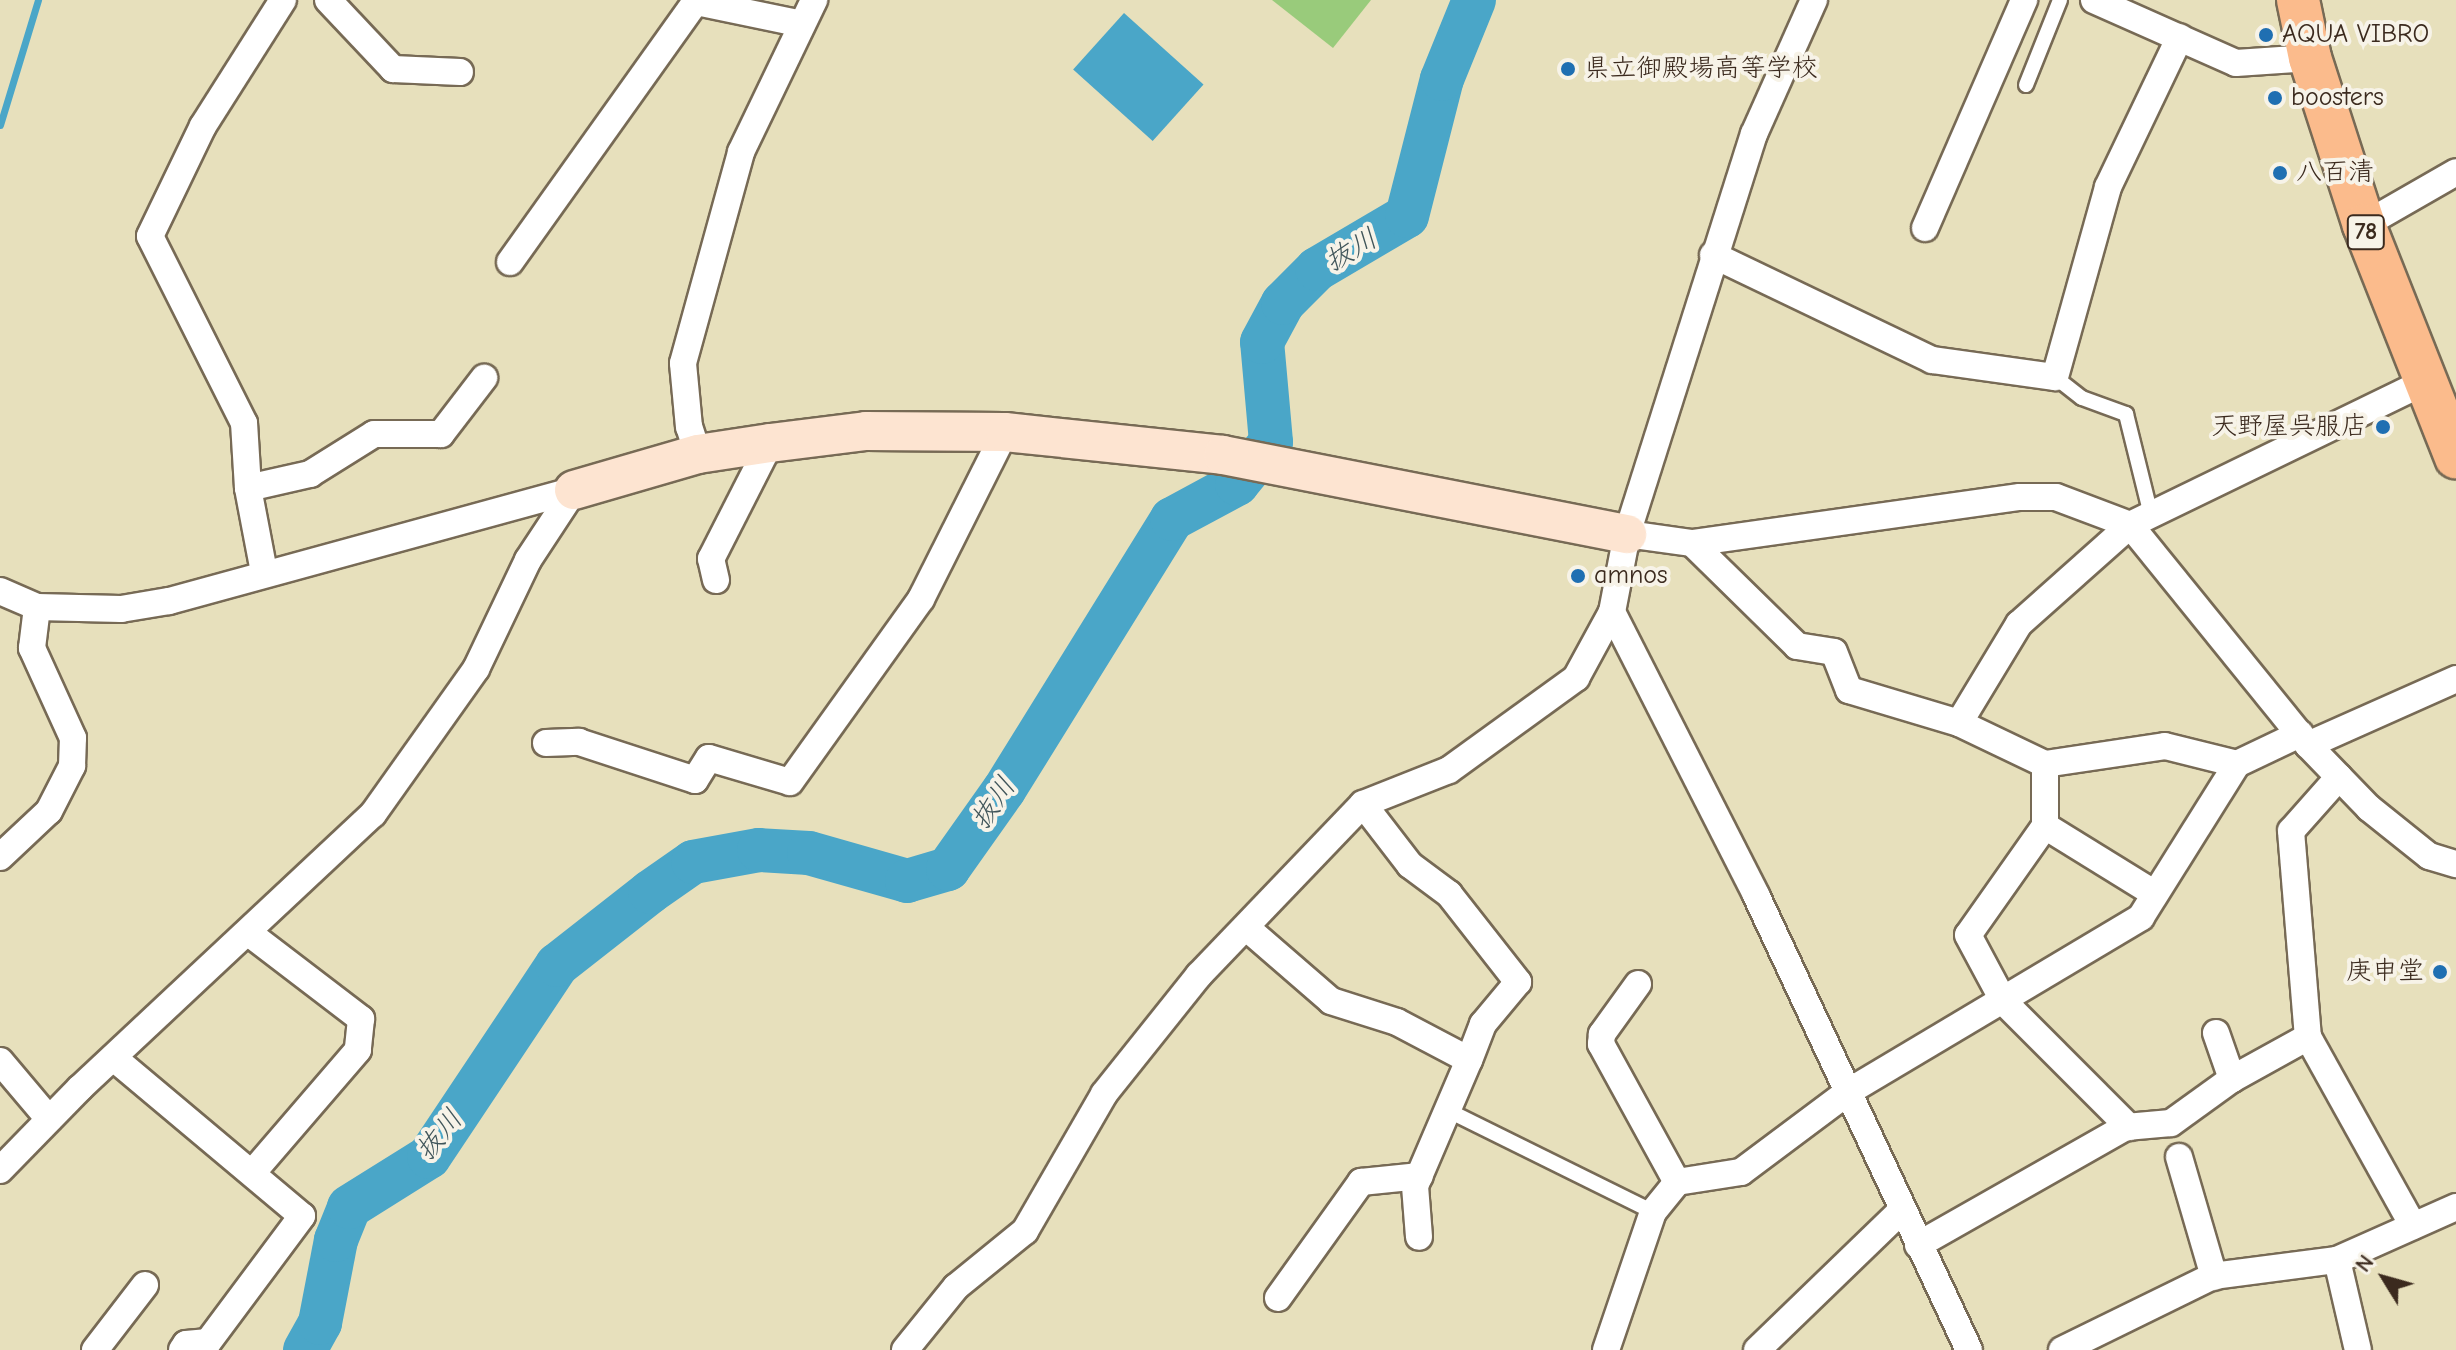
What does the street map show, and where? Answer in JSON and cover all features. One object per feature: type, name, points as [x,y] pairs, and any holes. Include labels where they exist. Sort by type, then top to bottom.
[{"type":"main road","name":"78","points":[[2298,0],[2310,58],[2364,225],[2456,457]]},
{"type":"street","points":[[264,572],[248,488],[244,423],[150,236],[203,126],[283,0]]},
{"type":"street","points":[[328,0],[393,69],[460,72]]},
{"type":"street","points":[[905,1350],[956,1287],[1025,1231],[1104,1094],[1199,975],[1248,929],[1363,804],[1449,770],[1576,678],[1612,612],[1627,534],[1713,255],[1754,134],[1814,0]]},
{"type":"street","points":[[1925,228],[2024,0]]},
{"type":"street","points":[[2094,0],[2236,63],[2310,58]]},
{"type":"street","points":[[510,262],[697,1],[808,12],[741,152],[683,363],[698,454]]},
{"type":"street","points":[[1713,255],[1932,360],[2055,377],[2108,187],[2180,37]]},
{"type":"street","points":[[2364,225],[2456,172]]},
{"type":"street","points":[[248,488],[310,474],[374,434],[441,434],[484,378]]},
{"type":"street","points":[[1959,723],[2019,624],[2140,520],[2424,382]]},
{"type":"street","points":[[0,591],[37,607],[121,609],[169,601],[264,572],[698,454],[866,431],[1005,432],[1223,455],[1627,534],[1692,543],[2020,497],[2056,497],[2140,520],[2304,740],[2339,777],[2429,856],[2456,864]]},
{"type":"street","points":[[546,743],[579,742],[695,780],[709,758],[790,782],[921,599],[1005,432]]},
{"type":"street","points":[[716,580],[711,559],[770,443]]},
{"type":"street","points":[[0,1170],[49,1119],[250,934],[373,814],[418,757],[476,669],[528,560],[574,490]]},
{"type":"street","points":[[1692,543],[1797,646],[1834,652],[1849,690],[1959,723],[2045,764],[2165,746],[2237,764],[2456,679]]},
{"type":"street","points":[[0,857],[49,811],[72,766],[73,738],[32,648],[37,607]]},
{"type":"street","points":[[1612,612],[1756,895],[1969,1350]]},
{"type":"street","points":[[2045,764],[2045,826],[1968,935],[2004,1002],[2129,1127]]},
{"type":"street","points":[[1606,1350],[1653,1212],[1677,1182],[1741,1172],[1848,1092],[2004,1002],[2130,924],[2155,894],[2237,764]]},
{"type":"street","points":[[2339,777],[2291,831],[2308,1037],[2413,1226]]},
{"type":"street","points":[[1363,804],[1410,865],[1449,894],[1518,982],[1483,1024],[1415,1186],[1419,1237]]},
{"type":"street","points":[[2045,826],[2155,894]]},
{"type":"street","points":[[1248,929],[1331,1001],[1397,1022],[1469,1060]]},
{"type":"street","points":[[250,934],[361,1019],[358,1050],[254,1171]]},
{"type":"street","points":[[1638,984],[1602,1034],[1601,1044],[1677,1182]]},
{"type":"street","points":[[2216,1033],[2232,1079]]},
{"type":"street","points":[[1918,1245],[2129,1127],[2171,1123],[2232,1079],[2308,1037]]},
{"type":"street","points":[[115,1059],[254,1171],[302,1216],[208,1342],[186,1344],[182,1350]]},
{"type":"street","points":[[2,1067],[49,1119]]},
{"type":"street","points":[[2179,1157],[2214,1277]]},
{"type":"street","points":[[1278,1298],[1361,1182],[1420,1176]]},
{"type":"street","points":[[2062,1350],[2214,1277],[2337,1260],[2456,1207]]},
{"type":"street","points":[[1757,1350],[1902,1210]]},
{"type":"street","points":[[2337,1260],[2358,1350]]},
{"type":"street","points":[[95,1350],[145,1285]]},
{"type":"lane","points":[[2026,85],[2060,0]]},
{"type":"lane","points":[[2055,377],[2082,398],[2126,414],[2140,520]]},
{"type":"lane","points":[[1449,1111],[1653,1212]]},
{"type":"green space","points":[[1272,0],[1371,0],[1333,48]]},
{"type":"water","points":[[1124,13],[1204,85],[1153,141],[1073,69]]},
{"type":"waterway","points":[[0,125],[38,0]]},
{"type":"waterway","name":"抜川","points":[[305,1350],[320,1323],[336,1240],[349,1207],[429,1157],[557,965],[650,892],[693,862],[759,850],[809,853],[907,881],[948,869],[1004,790],[1172,519],[1237,484],[1271,442],[1262,342],[1283,303],[1317,269],[1407,216],[1442,79],[1474,0]]},
{"type":"place","name":"AQUA VIBRO","points":[[2266,35]]},
{"type":"place","name":"県立御殿場高等学校","points":[[1568,69]]},
{"type":"place","name":"boosters","points":[[2275,98]]},
{"type":"place","name":"八百清","points":[[2280,173]]},
{"type":"place","name":"天野屋呉服店","points":[[2383,427]]},
{"type":"place","name":"amnos","points":[[1578,576]]},
{"type":"place","name":"庚申堂","points":[[2440,972]]}]
